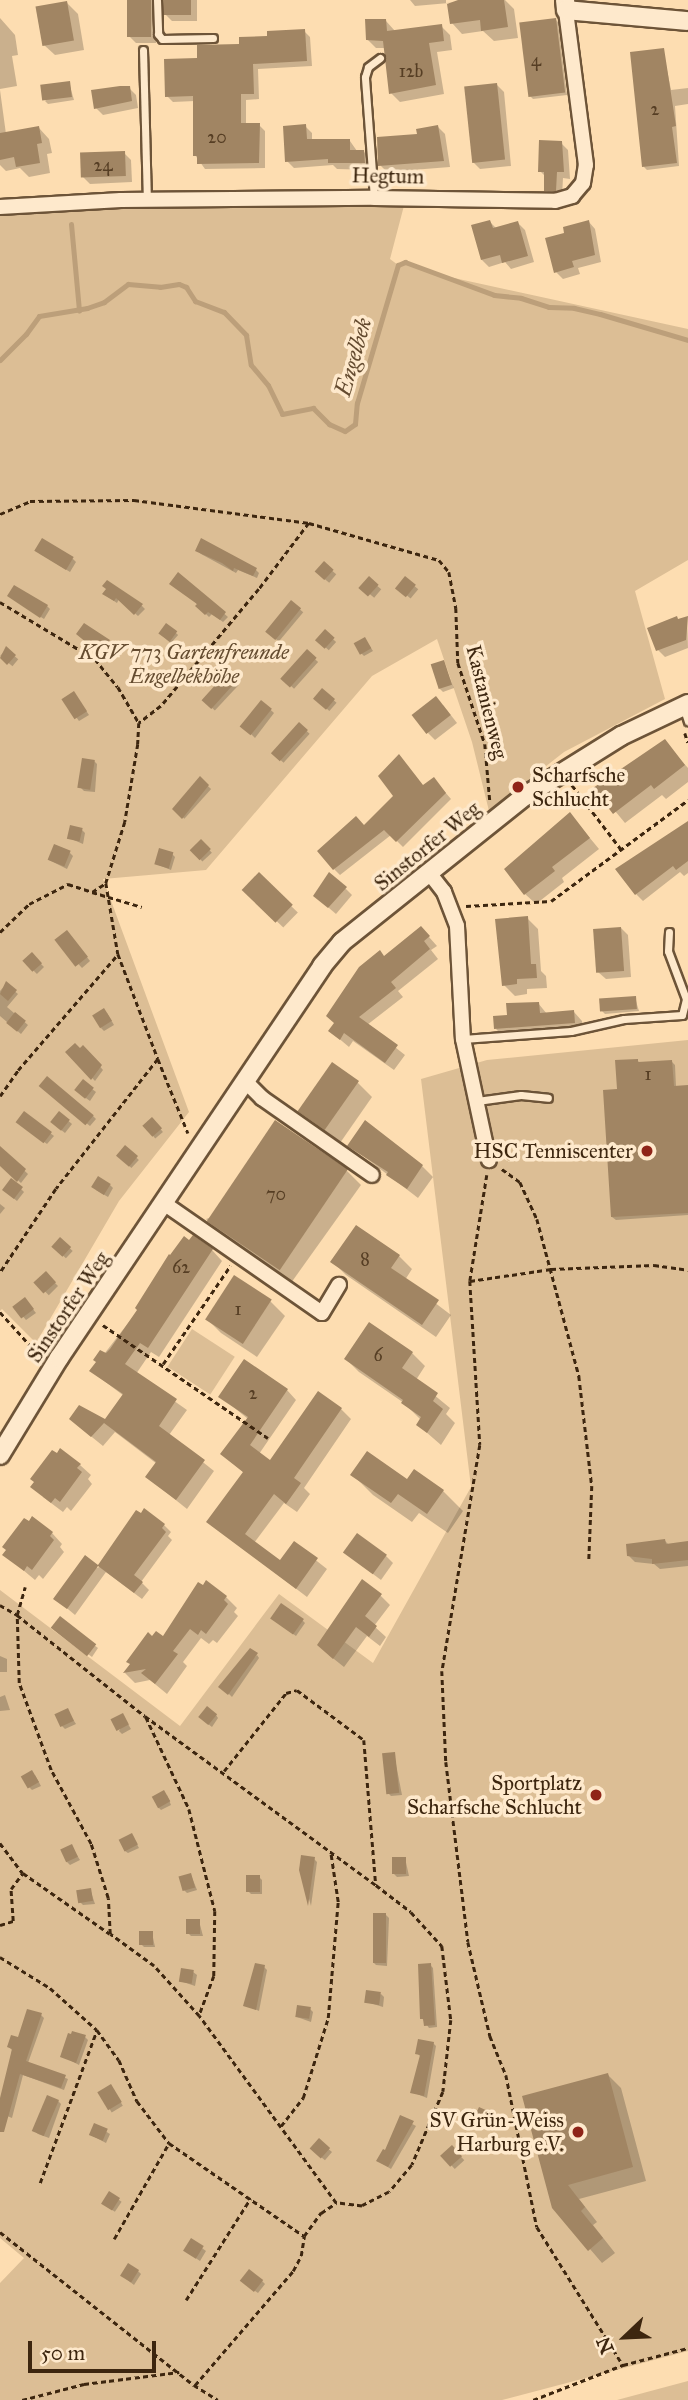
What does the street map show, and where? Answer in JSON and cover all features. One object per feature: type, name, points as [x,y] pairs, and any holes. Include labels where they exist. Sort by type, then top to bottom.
[{"type":"street","points":[[566,5],[688,21]]},
{"type":"street","name":"Hegtum","points":[[0,207],[147,200],[374,198],[555,201],[572,196],[583,183],[586,166],[566,5]]},
{"type":"street","name":"Sinstorfer Weg","points":[[0,1455],[89,1315],[322,966],[342,942],[562,771],[621,736],[686,710]]},
{"type":"street","points":[[430,874],[444,892],[457,926],[463,1039],[489,1160]]},
{"type":"street","points":[[246,1082],[262,1098],[372,1175]]},
{"type":"street","points":[[165,1204],[322,1313],[339,1285]]},
{"type":"lane","points":[[157,0],[158,34],[162,39],[213,38]]},
{"type":"lane","points":[[143,50],[147,200]]},
{"type":"lane","points":[[374,198],[365,77],[368,66],[380,58]]},
{"type":"lane","points":[[463,1039],[572,1031],[624,1019],[682,1015],[686,999],[668,951],[668,932]]},
{"type":"lane","points":[[477,1101],[521,1095],[548,1098]]},
{"type":"path","name":"Kastanienweg","points":[[0,514],[30,501],[134,500],[309,523],[439,560],[449,572],[456,608],[458,663],[485,744],[492,823]]},
{"type":"path","points":[[139,723],[161,706],[259,589],[309,523]]},
{"type":"path","points":[[0,602],[95,659],[118,687],[139,723],[125,822],[106,883],[107,898],[118,954],[197,1156]]},
{"type":"path","points":[[562,771],[621,849]]},
{"type":"path","points":[[450,907],[551,901],[688,800]]},
{"type":"path","points":[[92,892],[106,883]]},
{"type":"path","points":[[0,932],[29,904],[68,884],[142,907]]},
{"type":"path","points":[[0,1096],[18,1070],[118,954]]},
{"type":"path","points":[[0,1273],[56,1189],[158,1059]]},
{"type":"path","points":[[589,1560],[592,1486],[579,1376],[537,1219],[520,1182],[489,1160],[470,1281],[480,1445],[442,1671],[446,1762],[468,1941],[490,2036],[506,2075],[537,2227],[623,2365]]},
{"type":"path","points":[[470,1281],[551,1269],[654,1265],[688,1270]]},
{"type":"path","points":[[162,1365],[225,1273]]},
{"type":"path","points":[[0,1312],[38,1354]]},
{"type":"path","points":[[89,1315],[268,1438]]},
{"type":"path","points":[[25,1587],[17,1615],[19,1683],[51,1770],[91,1844],[108,1898],[110,1934]]},
{"type":"path","points":[[0,1605],[17,1615],[145,1716],[224,1771],[411,1912],[442,1946],[451,2020],[443,2092],[412,2165],[389,2192],[362,2206],[336,2203],[321,2213],[304,2236],[301,2256],[293,2271],[194,2385]]},
{"type":"path","points":[[224,1771],[286,1693],[296,1690],[364,1740],[376,1885]]},
{"type":"path","points":[[145,1716],[189,1809],[215,1911],[214,1976],[199,2016]]},
{"type":"path","points":[[0,1843],[23,1873],[154,1966],[199,2016],[336,2203]]},
{"type":"path","points":[[281,2126],[303,2098],[328,2018],[338,1902],[331,1853]]},
{"type":"path","points":[[0,1925],[13,1921],[11,1889],[23,1873]]},
{"type":"path","points":[[0,1957],[50,1988],[97,2030],[119,2060],[137,2101],[169,2143],[304,2236]]},
{"type":"path","points":[[40,2183],[97,2030]]},
{"type":"path","points":[[114,2239],[169,2143]]},
{"type":"path","points":[[186,2300],[250,2199]]},
{"type":"path","points":[[0,2232],[194,2385],[218,2400]]},
{"type":"path","points":[[533,2400],[623,2365],[688,2348]]},
{"type":"path","points":[[22,2400],[84,2384],[179,2372]]},
{"type":"green space","name":"KGV 773 Gartenfreunde Engelbekhöhe","points":[[406,198],[390,259],[398,265],[405,262],[445,276],[688,329],[688,560],[635,591],[665,699],[564,752],[489,811],[472,742],[437,639],[372,676],[206,870],[103,879],[189,1112],[119,1201],[36,1343],[2,1309],[0,1311],[0,215],[68,211],[166,199]]},
{"type":"green space","points":[[688,1040],[688,2351],[502,2400],[0,2400],[0,2283],[24,2258],[0,2238],[0,1590],[180,1726],[279,1594],[373,1663],[471,1487],[421,1079],[487,1060]]},
{"type":"green space","points":[[192,1329],[235,1357],[210,1395],[167,1367]]},
{"type":"green space","points":[[688,2381],[688,2400],[617,2400]]},
{"type":"building","points":[[127,0],[151,0],[151,37],[127,37]]},
{"type":"building","points":[[163,0],[191,0],[191,15],[163,15]]},
{"type":"building","points":[[458,0],[504,0],[508,27],[481,31],[480,20],[450,24],[447,4]]},
{"type":"building","points":[[67,1],[74,40],[42,46],[35,7]]},
{"type":"building","points":[[556,18],[565,92],[528,97],[519,23]]},
{"type":"building","points":[[365,19],[386,19],[387,31],[442,24],[444,41],[429,43],[436,85],[389,94],[383,41],[366,40]]},
{"type":"building","points":[[305,29],[307,61],[253,64],[254,94],[241,94],[241,123],[260,123],[259,163],[197,164],[197,156],[193,156],[193,96],[165,97],[164,59],[197,58],[197,45],[239,44],[239,37],[267,36],[267,31]]},
{"type":"building","points":[[664,48],[676,126],[672,127],[677,163],[642,167],[630,52]]},
{"type":"building","points":[[70,81],[72,97],[42,101],[40,85]]},
{"type":"building","points":[[497,83],[505,160],[472,163],[464,86]]},
{"type":"building","points":[[130,86],[132,101],[94,109],[91,90]]},
{"type":"building","points":[[306,124],[307,139],[350,139],[350,150],[364,150],[365,163],[328,163],[328,159],[285,162],[283,126]]},
{"type":"building","points":[[438,125],[444,161],[378,166],[377,137],[417,134],[416,129]]},
{"type":"building","points":[[39,126],[42,143],[37,144],[40,163],[16,167],[14,157],[0,160],[0,133]]},
{"type":"building","points":[[539,140],[562,141],[564,172],[557,172],[556,191],[544,191],[544,172],[538,172]]},
{"type":"building","points":[[125,151],[126,176],[81,178],[80,153]]},
{"type":"building","points":[[490,220],[493,228],[518,221],[528,256],[502,263],[500,255],[481,260],[471,225]]},
{"type":"building","points":[[589,220],[595,255],[572,261],[574,267],[554,273],[545,238],[564,233],[563,227]]},
{"type":"building","points":[[42,538],[74,557],[66,570],[34,551]]},
{"type":"building","points":[[201,538],[257,568],[253,576],[234,568],[233,571],[195,551]]},
{"type":"building","points":[[324,561],[334,570],[324,580],[315,571]]},
{"type":"building","points":[[178,572],[226,612],[220,620],[208,612],[205,615],[195,606],[197,604],[169,584]]},
{"type":"building","points":[[369,576],[379,585],[368,597],[358,588]]},
{"type":"building","points":[[405,576],[416,585],[406,597],[395,588]]},
{"type":"building","points":[[107,580],[143,604],[134,615],[116,598],[114,601],[102,594],[106,589],[102,586]]},
{"type":"building","points":[[14,585],[48,605],[40,618],[7,596]]},
{"type":"building","points":[[291,600],[301,608],[275,640],[265,632]]},
{"type":"building","points":[[677,616],[678,619],[688,616],[686,640],[656,651],[647,628]]},
{"type":"building","points":[[84,623],[110,640],[108,643],[113,648],[104,657],[76,634]]},
{"type":"building","points":[[166,623],[177,631],[170,642],[158,634]]},
{"type":"building","points":[[325,629],[335,638],[325,649],[315,640]]},
{"type":"building","points":[[365,637],[371,648],[360,655],[354,643]]},
{"type":"building","points":[[6,646],[16,655],[7,665],[0,658]]},
{"type":"building","points":[[307,649],[317,658],[290,687],[280,679]]},
{"type":"building","points":[[444,660],[452,685],[439,689],[431,664]]},
{"type":"building","points":[[227,672],[237,681],[211,709],[202,700]]},
{"type":"building","points":[[322,688],[335,699],[326,710],[313,699]]},
{"type":"building","points":[[74,691],[87,711],[74,719],[61,699]]},
{"type":"building","points":[[436,696],[451,715],[426,734],[412,715]]},
{"type":"building","points":[[261,700],[272,709],[250,735],[240,726]]},
{"type":"building","points":[[299,722],[308,730],[280,761],[271,753]]},
{"type":"building","points":[[665,739],[685,765],[654,789],[651,785],[613,814],[593,788]]},
{"type":"building","points":[[399,754],[423,785],[434,777],[446,793],[396,842],[384,830],[333,870],[317,851],[356,816],[364,825],[393,796],[378,776]]},
{"type":"building","points":[[82,758],[95,760],[90,790],[77,788]]},
{"type":"building","points":[[200,776],[209,785],[182,819],[172,809]]},
{"type":"building","points":[[570,812],[590,838],[552,867],[555,871],[524,895],[504,869]]},
{"type":"building","points":[[688,821],[688,861],[676,870],[673,866],[635,895],[615,869]]},
{"type":"building","points":[[70,825],[83,828],[80,842],[67,839]]},
{"type":"building","points":[[201,839],[211,849],[200,860],[190,850]]},
{"type":"building","points":[[54,844],[71,851],[64,867],[48,860]]},
{"type":"building","points":[[159,848],[173,852],[169,868],[154,864]]},
{"type":"building","points":[[259,872],[293,905],[275,923],[242,890]]},
{"type":"building","points":[[329,872],[347,887],[328,908],[313,896]]},
{"type":"building","points":[[528,916],[531,964],[536,964],[537,978],[517,979],[517,984],[502,986],[495,919]]},
{"type":"building","points":[[421,926],[430,936],[424,941],[430,949],[391,982],[396,988],[359,1017],[398,1045],[385,1063],[344,1033],[340,1040],[328,1031],[334,1023],[326,1016],[359,967],[380,950],[384,956]]},
{"type":"building","points":[[621,927],[624,971],[596,973],[593,929]]},
{"type":"building","points":[[67,930],[88,957],[75,967],[54,940]]},
{"type":"building","points":[[32,952],[42,963],[32,972],[22,961]]},
{"type":"building","points":[[6,981],[17,990],[8,1001],[0,994]]},
{"type":"building","points":[[636,996],[637,1009],[600,1012],[599,999]]},
{"type":"building","points":[[539,1002],[540,1013],[574,1010],[575,1023],[494,1029],[493,1016],[507,1015],[506,1003]]},
{"type":"building","points":[[104,1008],[112,1021],[100,1028],[92,1015]]},
{"type":"building","points":[[15,1012],[26,1021],[17,1032],[6,1023]]},
{"type":"building","points":[[75,1043],[80,1048],[83,1045],[102,1065],[91,1080],[65,1052]]},
{"type":"building","name":"HSC Tenniscenter","points":[[638,1059],[638,1062],[672,1060],[674,1086],[688,1085],[688,1213],[611,1217],[603,1090],[617,1089],[615,1060]]},
{"type":"building","points":[[332,1062],[359,1081],[325,1130],[298,1111]]},
{"type":"building","points":[[47,1076],[94,1115],[85,1125],[39,1086]]},
{"type":"building","points":[[83,1079],[94,1088],[85,1099],[74,1090]]},
{"type":"building","points":[[24,1111],[52,1132],[44,1143],[16,1122]]},
{"type":"building","points":[[59,1111],[70,1120],[61,1131],[50,1122]]},
{"type":"building","points":[[152,1117],[162,1128],[152,1137],[142,1126]]},
{"type":"building","points":[[275,1120],[348,1169],[280,1270],[207,1221]]},
{"type":"building","points":[[365,1120],[423,1165],[407,1189],[386,1175],[388,1172],[347,1146]]},
{"type":"building","points":[[125,1145],[138,1156],[129,1167],[116,1156]]},
{"type":"building","points":[[0,1146],[26,1169],[17,1182],[0,1166]]},
{"type":"building","points":[[98,1176],[111,1184],[104,1195],[91,1187]]},
{"type":"building","points":[[11,1178],[23,1187],[14,1199],[2,1190]]},
{"type":"building","points":[[356,1225],[400,1255],[391,1268],[439,1300],[422,1325],[330,1262]]},
{"type":"building","points":[[193,1235],[213,1249],[148,1348],[140,1343],[125,1364],[177,1399],[159,1426],[205,1460],[176,1500],[145,1477],[156,1462],[104,1423],[91,1437],[69,1419],[79,1405],[105,1419],[123,1394],[89,1371],[96,1362],[93,1360],[100,1350],[106,1353],[110,1349],[137,1310],[135,1308],[169,1254],[184,1236],[189,1240]]},
{"type":"building","points":[[60,1237],[71,1247],[62,1257],[51,1247]]},
{"type":"building","points":[[46,1271],[56,1282],[43,1294],[33,1282]]},
{"type":"building","points":[[234,1275],[272,1300],[243,1344],[205,1319]]},
{"type":"building","points":[[25,1297],[34,1309],[21,1319],[12,1307]]},
{"type":"building","points":[[369,1322],[413,1352],[402,1368],[438,1393],[433,1401],[443,1409],[427,1433],[416,1425],[421,1417],[401,1403],[403,1400],[344,1359]]},
{"type":"building","points":[[244,1359],[288,1389],[250,1445],[270,1460],[318,1391],[342,1408],[294,1478],[301,1483],[286,1504],[274,1494],[245,1534],[280,1560],[294,1541],[318,1558],[296,1589],[206,1522],[243,1472],[220,1454],[248,1417],[218,1397]]},
{"type":"building","points":[[60,1448],[81,1464],[77,1468],[82,1472],[60,1502],[55,1498],[51,1503],[30,1487],[34,1482],[30,1479],[52,1450],[57,1453]]},
{"type":"building","points":[[367,1451],[407,1479],[414,1469],[444,1490],[427,1514],[398,1494],[391,1503],[350,1475]]},
{"type":"building","points":[[144,1508],[165,1524],[162,1528],[166,1532],[134,1575],[143,1582],[134,1593],[98,1566],[67,1609],[53,1599],[85,1555],[98,1565],[136,1510],[141,1513]]},
{"type":"building","points":[[32,1516],[53,1532],[50,1536],[54,1540],[32,1570],[27,1566],[24,1571],[2,1555],[6,1550],[2,1547],[24,1518],[29,1521]]},
{"type":"building","points":[[357,1533],[387,1555],[373,1574],[343,1552]]},
{"type":"building","points":[[665,1539],[666,1544],[688,1541],[688,1560],[652,1564],[652,1559],[627,1556],[626,1544]]},
{"type":"building","points":[[362,1579],[382,1594],[365,1616],[377,1626],[369,1637],[356,1627],[333,1659],[317,1645]]},
{"type":"building","points":[[206,1580],[227,1596],[224,1600],[228,1604],[206,1634],[201,1630],[198,1635],[190,1629],[173,1651],[178,1654],[155,1684],[141,1673],[146,1669],[123,1673],[130,1664],[126,1662],[148,1632],[152,1636],[156,1631],[163,1636],[198,1582],[203,1585]]},
{"type":"building","points":[[281,1603],[304,1619],[293,1635],[270,1619]]},
{"type":"building","points":[[60,1616],[96,1644],[87,1656],[51,1628]]},
{"type":"building","points":[[250,1648],[258,1653],[228,1695],[218,1687]]},
{"type":"building","points":[[207,1706],[217,1714],[208,1725],[198,1717]]},
{"type":"building","points":[[68,1708],[74,1721],[60,1727],[54,1714]]},
{"type":"building","points":[[123,1713],[129,1725],[116,1731],[111,1719]]},
{"type":"building","points":[[395,1752],[399,1793],[386,1794],[382,1753]]},
{"type":"building","points":[[32,1770],[39,1782],[28,1789],[21,1776]]},
{"type":"building","points":[[164,1790],[170,1801],[158,1808],[152,1797]]},
{"type":"building","points":[[132,1833],[138,1845],[125,1851],[119,1840]]},
{"type":"building","points":[[72,1844],[78,1857],[66,1862],[60,1849]]},
{"type":"building","points":[[301,1855],[315,1857],[308,1906],[299,1870]]},
{"type":"building","points":[[392,1857],[406,1857],[406,1874],[392,1874]]},
{"type":"building","points":[[191,1873],[195,1887],[183,1891],[179,1877]]},
{"type":"building","points":[[246,1875],[260,1875],[260,1892],[246,1892]]},
{"type":"building","points":[[91,1888],[93,1901],[78,1903],[76,1890]]},
{"type":"building","points":[[373,1913],[386,1913],[386,1963],[373,1963]]},
{"type":"building","points":[[186,1919],[200,1919],[200,1934],[186,1934]]},
{"type":"building","points":[[139,1931],[153,1931],[153,1945],[139,1945]]},
{"type":"building","points":[[255,1963],[265,1965],[256,2010],[243,2006]]},
{"type":"building","points":[[431,1963],[435,2025],[424,2026],[423,2019],[420,2019],[418,1964]]},
{"type":"building","points":[[181,1968],[194,1970],[192,1984],[179,1982]]},
{"type":"building","points":[[366,1990],[381,1992],[379,2005],[364,2003]]},
{"type":"building","points":[[297,2005],[311,2007],[309,2019],[295,2017]]},
{"type":"building","points":[[27,2009],[42,2013],[26,2061],[66,2075],[61,2088],[20,2074],[4,2132],[0,2132],[0,2098],[12,2049],[7,2047],[11,2035],[18,2037]]},
{"type":"building","points":[[72,2031],[86,2035],[76,2063],[60,2057],[68,2033],[71,2034]]},
{"type":"building","points":[[418,2039],[434,2042],[424,2096],[410,2093],[420,2055],[415,2054]]},
{"type":"building","name":"SV Grün-Weiss Harburg e.V.","points":[[608,2073],[633,2167],[568,2185],[585,2207],[581,2211],[603,2238],[588,2251],[552,2208],[522,2096]]},
{"type":"building","points":[[111,2084],[122,2102],[108,2110],[97,2092]]},
{"type":"building","points":[[47,2095],[59,2100],[44,2136],[32,2131]]},
{"type":"building","points":[[479,2107],[498,2116],[493,2127],[474,2118]]},
{"type":"building","points":[[400,2115],[414,2121],[388,2167],[376,2161],[383,2149],[385,2150]]},
{"type":"building","points":[[94,2123],[108,2129],[103,2141],[89,2135]]},
{"type":"building","points":[[319,2138],[330,2148],[321,2158],[310,2148]]},
{"type":"building","points":[[452,2145],[462,2156],[450,2167],[440,2156]]},
{"type":"building","points":[[109,2191],[120,2198],[112,2211],[101,2204]]},
{"type":"building","points":[[191,2238],[204,2246],[196,2259],[183,2251]]},
{"type":"building","points":[[128,2263],[139,2270],[131,2283],[120,2276]]},
{"type":"building","points":[[249,2269],[263,2280],[254,2292],[240,2281]]},
{"type":"waterway","points":[[71,224],[79,311]]},
{"type":"waterway","name":"Engelbek","points":[[0,360],[26,334],[39,316],[87,308],[104,302],[128,284],[160,287],[179,284],[186,287],[195,301],[224,312],[246,335],[251,365],[268,385],[282,414],[313,408],[329,424],[345,431],[355,424],[357,403],[398,265],[405,262],[494,295],[521,298],[549,307],[574,308],[600,314],[688,340]]},
{"type":"place","name":"Scharfsche Schlucht","points":[[518,787]]},
{"type":"place","name":"HSC Tenniscenter","points":[[647,1151]]},
{"type":"place","name":"Sportplatz Scharfsche Schlucht","points":[[596,1795]]},
{"type":"place","name":"SV Grün-Weiss Harburg e.V.","points":[[578,2132]]}]
